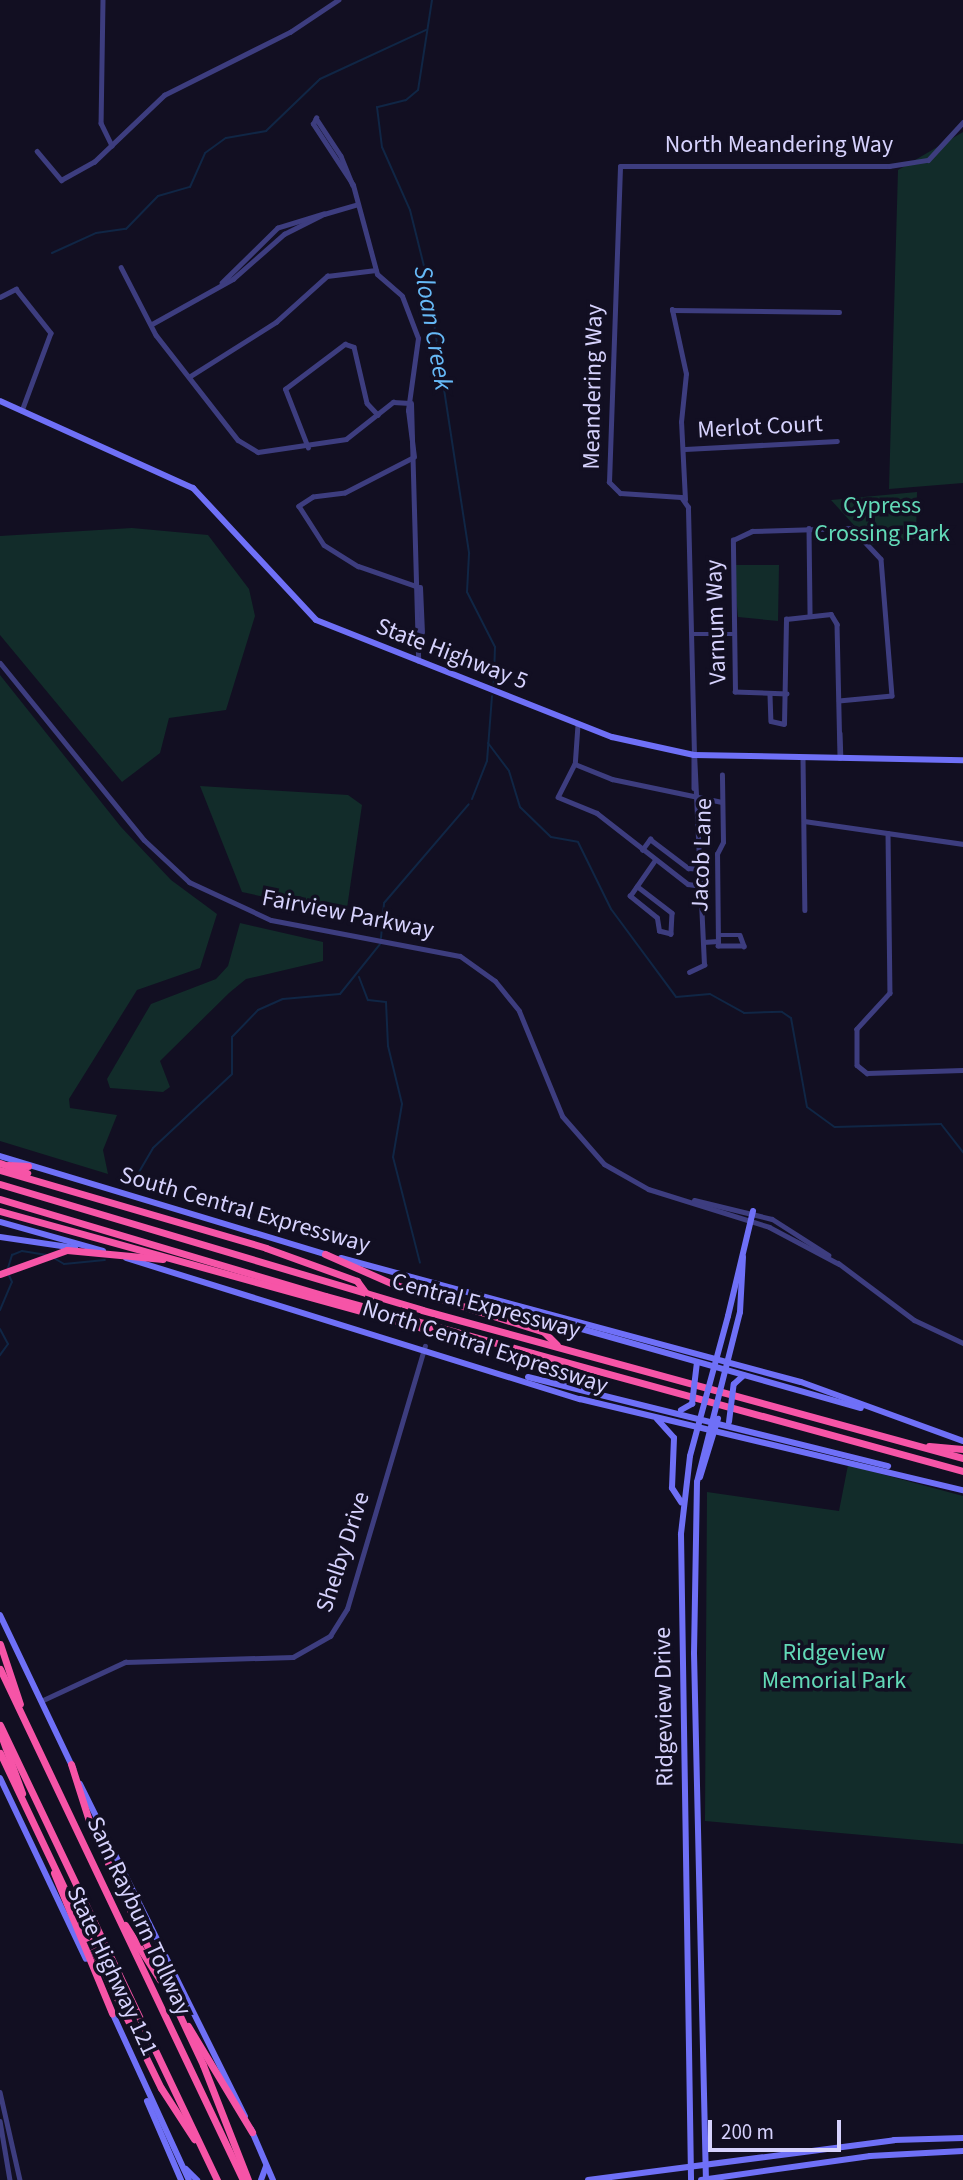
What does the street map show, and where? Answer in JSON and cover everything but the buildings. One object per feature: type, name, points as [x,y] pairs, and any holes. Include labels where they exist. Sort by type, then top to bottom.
[{"type":"highway","points":[[0,1164],[27,1169],[357,1280],[365,1293]]},
{"type":"highway","points":[[0,1170],[27,1169]]},
{"type":"highway","name":"Central Expressway","points":[[0,1184],[365,1293],[963,1458]]},
{"type":"highway","name":"Central Expressway","points":[[0,1199],[547,1358],[963,1471]]},
{"type":"highway","points":[[0,1210],[342,1310],[547,1358]]},
{"type":"highway","points":[[0,1274],[67,1250],[163,1259]]},
{"type":"highway","points":[[325,1254],[393,1284],[544,1332],[558,1346]]},
{"type":"highway","points":[[925,1447],[963,1449]]},
{"type":"highway","points":[[0,1644],[22,1715]]},
{"type":"highway","name":"Sam Rayburn Tollway","points":[[0,1669],[245,2177]]},
{"type":"highway","name":"Sam Rayburn Tollway","points":[[0,1725],[216,2178]]},
{"type":"highway","points":[[0,1731],[112,2012]]},
{"type":"highway","points":[[0,1753],[161,2088],[206,2156]]},
{"type":"highway","points":[[71,1764],[91,1827],[203,2065],[245,2177]]},
{"type":"highway","points":[[118,1916],[252,2132]]},
{"type":"main road","name":"State Highway 5","points":[[0,401],[193,488],[222,514],[304,612],[418,661],[578,724],[642,747],[694,755],[963,760]]},
{"type":"main road","name":"South Central Expressway","points":[[0,1156],[27,1169],[325,1254],[801,1382],[886,1416],[963,1441]]},
{"type":"main road","name":"Ridgeview Drive","points":[[691,2180],[681,1502],[683,1485],[733,1298],[743,1241],[753,1211]]},
{"type":"main road","name":"North Central Expressway","points":[[0,1222],[425,1346],[655,1418],[963,1490]]},
{"type":"main road","points":[[0,1237],[114,1254]]},
{"type":"main road","name":"Ridgeview Drive","points":[[704,2180],[695,1585],[697,1482],[740,1312],[743,1241]]},
{"type":"main road","points":[[512,1306],[604,1337],[886,1416]]},
{"type":"main road","points":[[681,1410],[692,1404],[697,1362]]},
{"type":"main road","points":[[506,1372],[790,1437],[919,1478]]},
{"type":"main road","points":[[729,1422],[734,1384],[744,1375]]},
{"type":"main road","points":[[655,1418],[674,1438],[672,1488],[681,1502]]},
{"type":"main road","points":[[681,1585],[695,1585]]},
{"type":"main road","name":"State Highway 121","points":[[0,1615],[273,2180]]},
{"type":"main road","name":"State Highway 121","points":[[0,1778],[189,2180]]},
{"type":"main road","points":[[686,1831],[699,1831]]},
{"type":"main road","points":[[142,2082],[181,2180]]},
{"type":"main road","points":[[588,2180],[690,2165],[963,2138]]},
{"type":"main road","points":[[704,2180],[881,2154],[963,2151]]},
{"type":"main road","points":[[182,2165],[197,2180]]},
{"type":"main road","points":[[261,2180],[266,2165]]},
{"type":"street","points":[[103,0],[101,123],[112,146]]},
{"type":"street","points":[[37,151],[61,180],[112,146],[164,94],[290,32],[338,0]]},
{"type":"street","points":[[353,186],[313,124],[316,118],[341,156],[353,186],[376,270],[411,313],[418,338],[411,403],[422,632],[418,661]]},
{"type":"street","name":"North Meandering Way","points":[[621,164],[889,166],[928,160],[963,122]]},
{"type":"street","name":"Meandering Way","points":[[621,164],[608,481],[627,495],[685,500]]},
{"type":"street","points":[[222,283],[279,227],[358,204]]},
{"type":"street","points":[[152,324],[222,283],[284,234],[324,214]]},
{"type":"street","points":[[121,267],[152,324],[189,377],[247,447],[269,454],[309,448],[359,433],[393,402],[411,403]]},
{"type":"street","points":[[189,377],[276,322],[327,276],[376,270]]},
{"type":"street","points":[[0,297],[16,289],[51,333],[22,411]]},
{"type":"street","points":[[689,972],[704,964],[703,886],[694,796],[692,634],[685,449],[681,422],[686,374],[672,310],[839,312]]},
{"type":"street","points":[[309,448],[285,389],[345,344],[354,347],[367,402],[378,415]]},
{"type":"street","name":"Merlot Court","points":[[685,449],[837,441]]},
{"type":"street","points":[[414,457],[345,493],[313,497],[299,506],[324,545],[359,566],[420,587]]},
{"type":"street","points":[[808,528],[810,614]]},
{"type":"street","name":"Varnum Way","points":[[770,695],[738,696],[733,540],[741,533],[852,528],[878,551],[892,641],[889,699],[839,701]]},
{"type":"street","points":[[787,694],[770,695],[771,721],[778,725],[787,718],[787,694],[786,619],[810,614],[835,618],[841,758]]},
{"type":"street","points":[[692,634],[734,634]]},
{"type":"street","name":"Fairview Parkway","points":[[0,663],[144,840],[189,881],[255,915],[413,942],[460,956],[495,981],[524,1020],[551,1094],[580,1141],[622,1177],[673,1197],[750,1219],[839,1264]]},
{"type":"street","points":[[578,724],[575,764],[558,797],[597,813],[688,884],[703,886]]},
{"type":"street","points":[[803,757],[805,910]]},
{"type":"street","points":[[575,764],[722,802]]},
{"type":"street","name":"Jacob Lane","points":[[718,938],[740,936],[744,946],[725,950],[718,938],[722,775]]},
{"type":"street","points":[[803,821],[963,844]]},
{"type":"street","points":[[888,833],[890,993],[857,1030],[855,1061],[867,1073],[963,1070]]},
{"type":"street","points":[[642,850],[650,839],[688,868],[702,869]]},
{"type":"street","points":[[637,886],[672,914],[671,933],[659,931],[657,918],[630,897],[637,886],[655,860]]},
{"type":"street","points":[[704,942],[718,938]]},
{"type":"street","name":"Fairview Parkway","points":[[673,1197],[753,1211],[790,1228],[914,1320],[963,1343]]},
{"type":"street","name":"Shelby Drive","points":[[41,1701],[132,1661],[285,1658],[306,1654],[330,1636],[346,1609],[425,1346]]},
{"type":"street","points":[[0,2092],[20,2180]]},
{"type":"street","points":[[0,2121],[10,2180]]},
{"type":"green space","name":"Cypress Crossing Park","points":[[963,132],[963,483],[889,489],[898,170]]},
{"type":"green space","name":"Cypress Crossing Park","points":[[917,492],[916,539],[872,545],[831,500]]},
{"type":"green space","points":[[132,528],[208,535],[249,589],[255,616],[226,710],[169,718],[160,753],[122,782],[0,635],[0,536]]},
{"type":"green space","points":[[733,565],[779,565],[778,621],[738,617]]},
{"type":"green space","points":[[0,675],[121,827],[171,880],[217,914],[200,968],[137,990],[69,1099],[70,1108],[117,1115],[103,1150],[108,1174],[0,1141]]},
{"type":"green space","points":[[200,786],[348,795],[362,805],[346,915],[242,892]]},
{"type":"green space","points":[[240,923],[323,942],[323,961],[246,979],[160,1061],[170,1087],[163,1092],[110,1088],[107,1079],[151,1004],[216,979],[228,966]]},
{"type":"green space","name":"Ridgeview Memorial Park","points":[[848,1465],[963,1496],[963,1844],[705,1821],[707,1492],[839,1511]]},
{"type":"waterway","name":"Sloan Creek","points":[[432,0],[418,90],[406,100],[377,107],[382,147],[410,210],[427,278],[469,554],[467,592],[495,647],[494,685]]},
{"type":"waterway","points":[[52,253],[96,233],[126,229],[158,196],[190,187],[205,153],[226,138],[266,131],[320,79],[426,30]]},
{"type":"waterway","name":"Sloan Creek","points":[[472,799],[487,761],[492,696]]},
{"type":"waterway","points":[[488,743],[509,771],[520,807],[551,837],[578,842],[611,909],[676,997],[710,994],[744,1013],[782,1012],[791,1018],[807,1107],[835,1127],[941,1124],[963,1152]]},
{"type":"waterway","name":"Sloan Creek","points":[[381,938],[384,903],[469,804]]},
{"type":"waterway","name":"Sloan Creek","points":[[132,1184],[153,1148],[232,1074],[232,1037],[258,1010],[283,999],[340,994],[380,944]]},
{"type":"waterway","points":[[359,977],[368,1000],[386,1002],[388,1046],[402,1104],[393,1157],[420,1263]]},
{"type":"waterway","name":"Sloan Creek","points":[[8,1268],[12,1255],[22,1251],[47,1255]]},
{"type":"waterway","name":"Sloan Creek","points":[[52,1257],[64,1264],[105,1260]]},
{"type":"waterway","name":"Sloan Creek","points":[[0,1310],[12,1282],[8,1273]]},
{"type":"waterway","name":"Sloan Creek","points":[[0,1329],[8,1344],[0,1355]]}]
